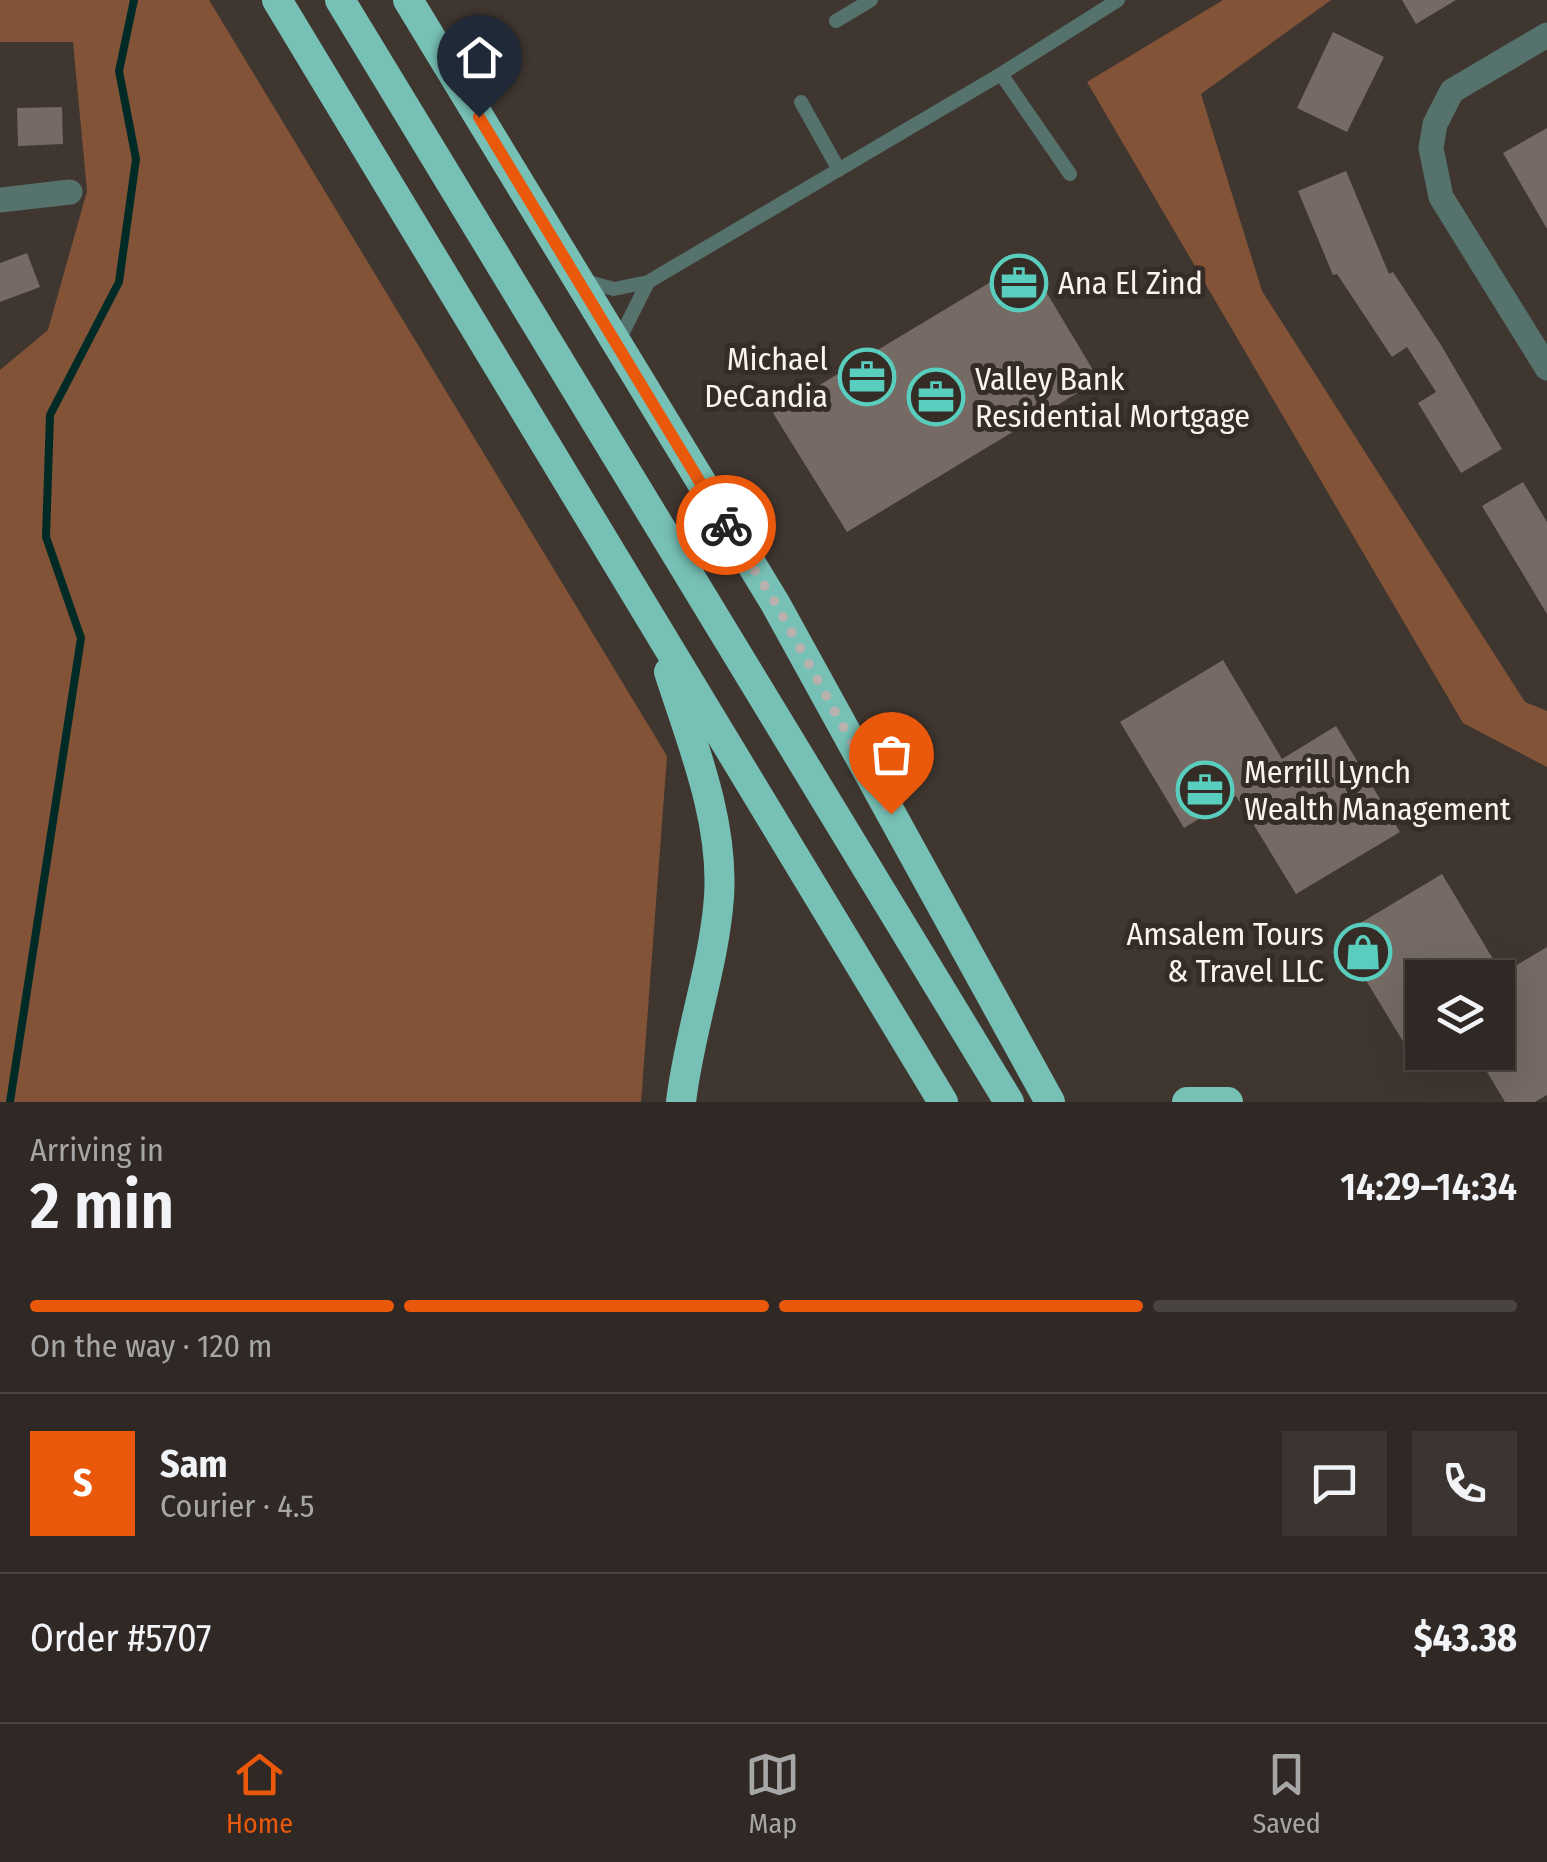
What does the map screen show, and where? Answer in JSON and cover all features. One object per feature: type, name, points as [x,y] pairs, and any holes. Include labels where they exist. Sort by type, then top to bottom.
[{"type":"highway","points":[[277,0],[943,1102]]},
{"type":"highway","points":[[340,0],[1009,1102]]},
{"type":"highway","points":[[408,0],[776,604],[1043,1097]]},
{"type":"highway","points":[[652,621],[698,762],[720,870],[714,936],[681,1102]]},
{"type":"highway","points":[[1187,1102],[1228,1102]]},
{"type":"street","points":[[1547,35],[1452,91],[1435,124],[1432,148],[1441,197],[1547,368]]},
{"type":"street","points":[[0,200],[70,192]]},
{"type":"lane","points":[[836,21],[871,0]]},
{"type":"lane","points":[[577,279],[614,289],[648,282],[1001,74],[1118,0]]},
{"type":"lane","points":[[1001,74],[1070,174]]},
{"type":"lane","points":[[801,102],[840,170]]},
{"type":"lane","points":[[616,346],[648,282]]},
{"type":"shaded area","points":[[0,0],[209,0],[667,756],[641,1102],[0,1102],[0,370],[48,330],[87,191],[73,42],[0,42]]},
{"type":"shaded area","points":[[1223,0],[1331,0],[1201,94],[1262,291],[1525,702],[1547,711],[1547,767],[1463,723],[1087,82]]},
{"type":"building","points":[[1402,0],[1456,0],[1416,24]]},
{"type":"building","points":[[1333,32],[1384,57],[1347,132],[1297,108]]},
{"type":"building","points":[[62,107],[63,144],[18,146],[17,108]]},
{"type":"building","points":[[1547,128],[1547,229],[1503,153]]},
{"type":"building","points":[[1346,171],[1389,274],[1393,272],[1441,345],[1502,449],[1461,473],[1418,403],[1436,392],[1407,347],[1392,357],[1337,274],[1333,275],[1298,191]]},
{"type":"building","points":[[27,253],[40,287],[0,302],[0,263]]},
{"type":"building","name":"Valley Bank Residential Mortgage","points":[[1027,260],[1099,380],[847,532],[773,413]]},
{"type":"building","points":[[1523,482],[1547,522],[1547,614],[1482,506]]},
{"type":"building","points":[[1223,660],[1282,759],[1336,726],[1400,832],[1296,894],[1236,796],[1184,828],[1120,722]]},
{"type":"building","points":[[1442,874],[1494,960],[1405,960],[1404,1043],[1339,936]]},
{"type":"building","points":[[1547,947],[1547,1095],[1535,1102],[1505,1102],[1486,1070],[1515,1070],[1515,966]]},
{"type":"waterway","points":[[10,1102],[81,638],[46,537],[50,415],[119,282],[136,159],[119,71],[134,0]]},
{"type":"way so far","points":[[726,525],[776,604],[891,814]]},
{"type":"place","name":"Ana El Zind","points":[[1019,283]]},
{"type":"place","name":"Michael DeCandia","points":[[867,377]]},
{"type":"place","name":"Valley Bank Residential Mortgage","points":[[936,397]]},
{"type":"place","name":"Merrill Lynch Wealth Management","points":[[1205,790]]},
{"type":"place","name":"Amsalem Tours & Travel LLC","points":[[1363,952]]},
{"type":"route","points":[[479,117],[726,525]]}]
